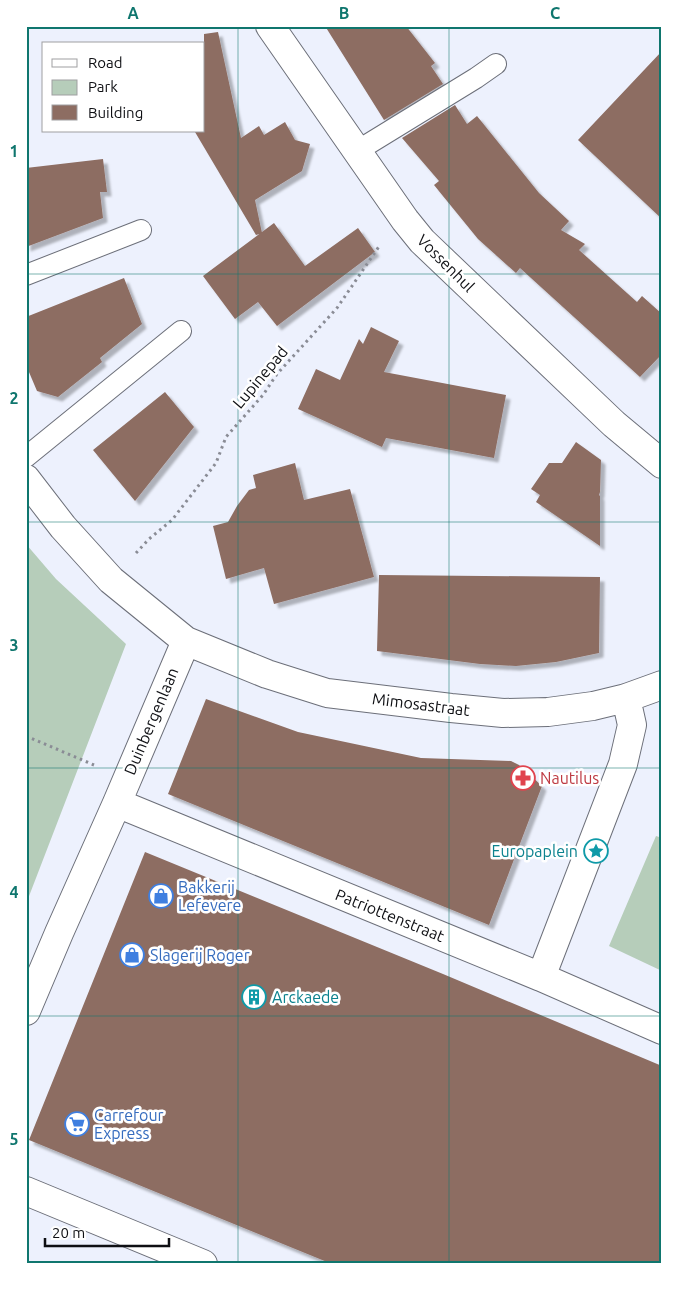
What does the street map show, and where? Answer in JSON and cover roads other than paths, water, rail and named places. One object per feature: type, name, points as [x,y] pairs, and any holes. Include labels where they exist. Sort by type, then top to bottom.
[{"type":"street","name":"Vossenhul","points":[[270,26],[405,220],[422,241],[614,424],[662,464]]},
{"type":"street","points":[[26,479],[63,527],[111,580],[186,640]]},
{"type":"street","name":"Mimosastraat","points":[[186,640],[267,674],[327,693],[503,713],[548,712],[593,706],[626,698],[662,685]]},
{"type":"street","name":"Duinbergenlaan","points":[[26,1011],[186,640]]},
{"type":"street","points":[[541,977],[623,764],[632,725],[626,698]]},
{"type":"street","name":"Patriottenstraat","points":[[122,791],[662,1030]]},
{"type":"street","points":[[26,1191],[202,1264]]},
{"type":"lane","points":[[357,152],[496,64]]},
{"type":"lane","points":[[26,275],[141,230]]},
{"type":"lane","points":[[26,457],[181,331]]},
{"type":"place","name":"Nautilus","points":[[523,778]]},
{"type":"place","name":"Europaplein","points":[[596,851]]},
{"type":"place","name":"Bakkerij Lefevere","points":[[161,896]]},
{"type":"place","name":"Slagerij Roger","points":[[132,955]]},
{"type":"place","name":"Arckaede","points":[[254,997]]},
{"type":"place","name":"Carrefour Express","points":[[77,1124]]}]
